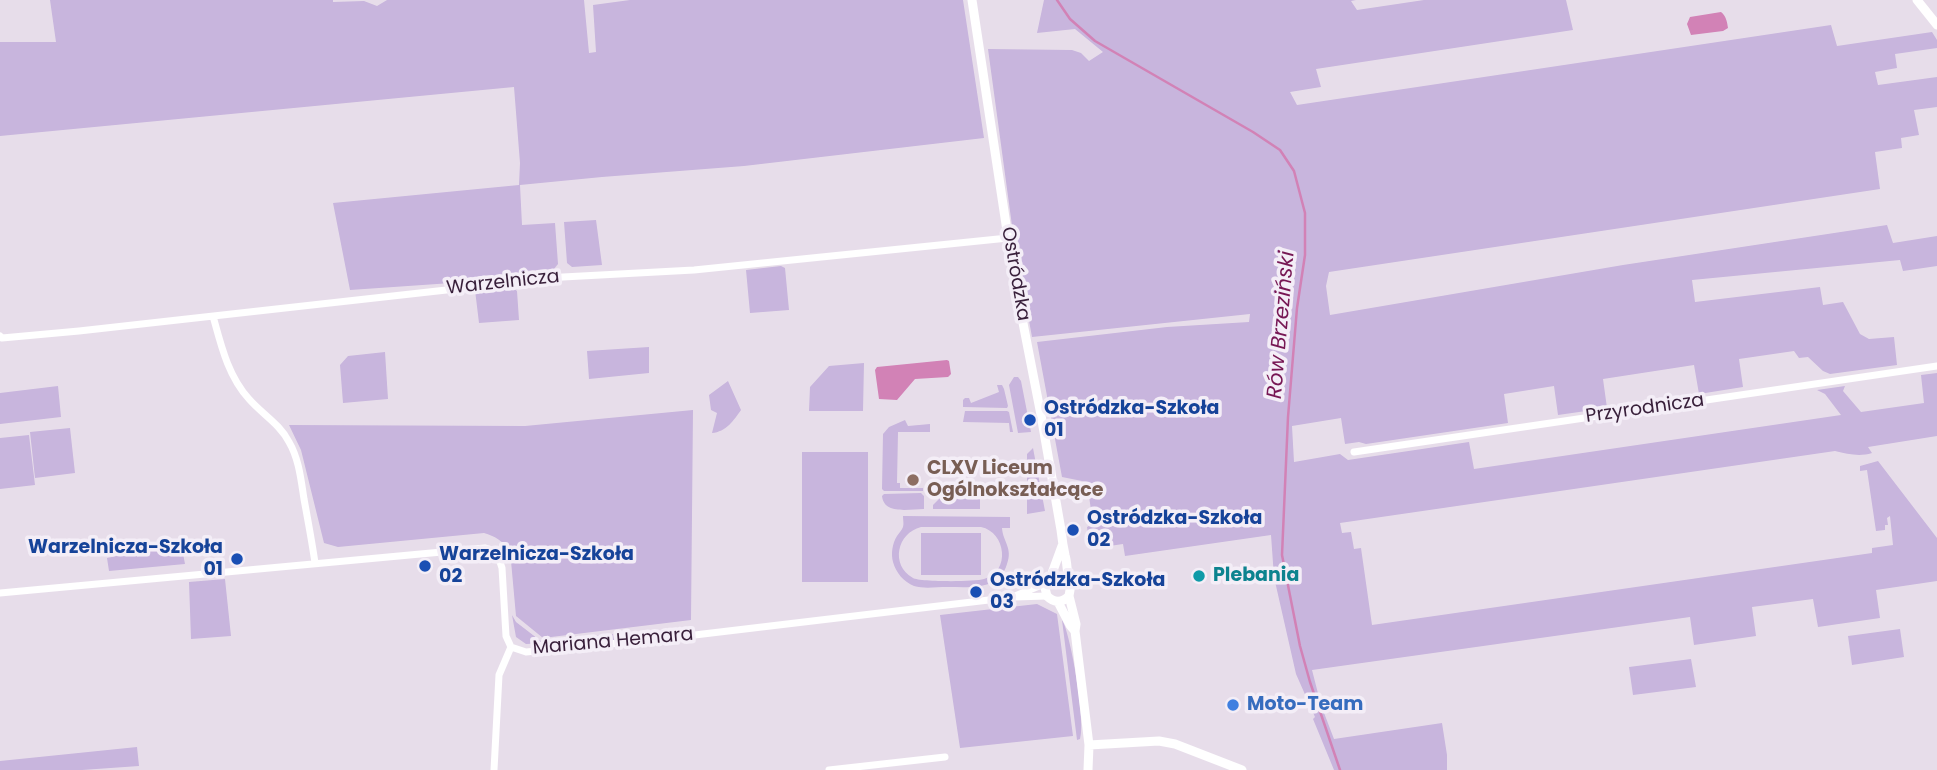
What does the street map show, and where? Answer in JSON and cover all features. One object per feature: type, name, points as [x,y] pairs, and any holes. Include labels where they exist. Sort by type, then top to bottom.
[{"type":"street","name":"Ostródzka","points":[[972,0],[1008,238],[1061,530],[1067,577]]},
{"type":"street","points":[[1917,0],[1937,25]]},
{"type":"street","name":"Warzelnicza","points":[[0,335],[2,338],[15,338],[563,277],[694,270],[1008,238]]},
{"type":"street","points":[[213,316],[229,369],[241,390],[280,428],[294,453],[315,563]]},
{"type":"street","name":"Przyrodnicza","points":[[1354,452],[1937,366]]},
{"type":"street","name":"Ostródzka","points":[[1051,576],[1062,546]]},
{"type":"street","name":"Mariana Hemara","points":[[0,593],[490,549],[499,559],[502,568],[506,636],[511,647],[526,652],[1014,597],[1047,597]]},
{"type":"street","points":[[1058,602],[1069,596],[1072,588],[1067,577],[1059,574],[1051,576],[1044,584],[1047,597],[1058,602],[1075,631]]},
{"type":"street","name":"Mariana Hemara","points":[[1014,597],[1044,584]]},
{"type":"street","points":[[1069,596],[1076,624],[1089,745],[1088,770]]},
{"type":"street","points":[[494,770],[499,675],[511,647]]},
{"type":"street","points":[[1089,745],[1150,740],[1166,742],[1242,770]]},
{"type":"street","points":[[829,770],[945,757]]},
{"type":"shaded area","points":[[50,0],[333,0],[364,1],[377,6],[387,0],[584,0],[589,53],[596,52],[593,5],[630,0],[963,0],[984,138],[744,166],[520,185],[522,225],[555,223],[558,264],[554,269],[524,271],[524,278],[350,290],[333,203],[519,185],[520,163],[514,87],[0,136],[0,42],[56,42]]},
{"type":"shaded area","points":[[1044,0],[1356,0],[1351,1],[1357,10],[1424,0],[1566,0],[1573,30],[1316,69],[1321,87],[1290,92],[1297,105],[1831,25],[1837,46],[1932,32],[1937,40],[1937,48],[1895,54],[1897,68],[1875,72],[1878,85],[1937,77],[1937,107],[1914,110],[1919,135],[1901,138],[1902,148],[1875,152],[1880,189],[1329,272],[1326,286],[1330,315],[1623,265],[1887,225],[1893,243],[1937,236],[1937,266],[1903,271],[1900,260],[1692,280],[1695,302],[1820,287],[1823,305],[1843,302],[1860,334],[1869,339],[1894,337],[1897,365],[1830,374],[1808,357],[1799,358],[1794,351],[1739,359],[1743,387],[1699,394],[1694,365],[1603,379],[1607,408],[1558,415],[1554,386],[1504,394],[1508,423],[1366,444],[1345,444],[1341,418],[1292,426],[1294,462],[1340,454],[1348,460],[1469,442],[1474,469],[1841,415],[1825,394],[1817,390],[1845,386],[1843,391],[1861,412],[1924,403],[1921,375],[1937,373],[1937,436],[1868,447],[1872,453],[1858,455],[1835,451],[1340,523],[1342,533],[1351,532],[1354,549],[1361,548],[1372,625],[1872,553],[1872,548],[1893,545],[1890,516],[1887,518],[1888,525],[1885,525],[1885,530],[1876,531],[1867,470],[1860,471],[1860,466],[1878,461],[1937,538],[1937,581],[1876,590],[1880,618],[1818,627],[1813,599],[1752,607],[1756,636],[1694,645],[1690,617],[1312,670],[1334,739],[1442,723],[1447,770],[1334,770],[1296,674],[1274,577],[1271,535],[1125,556],[1123,544],[1096,548],[1095,536],[1088,534],[1087,527],[1093,524],[1087,482],[1062,477],[1037,342],[1167,327],[1249,322],[1250,314],[1032,337],[1013,233],[988,49],[1072,50],[1081,53],[1089,61],[1103,52],[1075,29],[1037,33]]},
{"type":"shaded area","points":[[1721,12],[1728,28],[1691,35],[1687,24],[1690,17]]},
{"type":"shaded area","points":[[596,220],[602,265],[572,267],[567,263],[564,222]]},
{"type":"shaded area","points":[[781,266],[785,268],[789,310],[750,313],[746,270]]},
{"type":"shaded area","points":[[513,288],[517,291],[519,320],[479,323],[475,290]]},
{"type":"shaded area","points":[[649,347],[649,373],[589,379],[587,351]]},
{"type":"shaded area","points":[[385,352],[388,399],[343,403],[340,365],[348,356]]},
{"type":"shaded area","points":[[947,360],[951,374],[948,377],[915,379],[897,400],[879,399],[875,370],[877,367]]},
{"type":"shaded area","points":[[864,363],[863,411],[809,411],[810,387],[829,366]]},
{"type":"shaded area","points":[[1014,377],[1021,381],[1031,432],[1018,433],[1009,385]]},
{"type":"shaded area","points":[[728,381],[741,410],[725,428],[712,433],[717,413],[711,410],[709,395]]},
{"type":"shaded area","points":[[997,385],[1002,385],[1004,389],[1007,408],[963,407],[965,398],[969,398],[971,403],[999,392]]},
{"type":"shaded area","points":[[58,386],[61,417],[0,424],[0,393]]},
{"type":"shaded area","points":[[693,410],[691,620],[543,638],[516,616],[510,550],[492,536],[484,533],[338,547],[324,543],[301,450],[289,425],[525,426]]},
{"type":"shaded area","points":[[965,411],[1007,411],[1013,432],[1010,432],[1009,423],[963,422]]},
{"type":"shaded area","points":[[905,420],[908,426],[930,424],[930,432],[898,432],[897,483],[900,483],[900,488],[923,488],[923,491],[884,491],[883,434],[889,427]]},
{"type":"shaded area","points":[[70,428],[75,473],[35,478],[30,432]]},
{"type":"shaded area","points":[[29,435],[35,485],[0,489],[0,438]]},
{"type":"shaded area","points":[[1033,448],[1045,511],[1027,514],[1027,454]]},
{"type":"shaded area","points":[[802,452],[868,452],[868,582],[802,582]]},
{"type":"shaded area","points":[[949,489],[980,489],[980,509],[933,509],[933,505]]},
{"type":"shaded area","points":[[921,493],[924,496],[924,509],[892,508],[887,506],[882,496],[884,494]]},
{"type":"shaded area","points":[[903,516],[1010,517],[1010,528],[1002,528],[1009,554],[1003,573],[983,586],[926,588],[910,584],[898,573],[892,559],[895,539],[903,527]],"holes":[[[921,527],[981,527],[996,536],[1000,544],[1002,561],[993,575],[970,581],[926,580],[913,578],[901,565],[899,550],[906,536],[913,530]]]},
{"type":"shaded area","points":[[921,533],[981,533],[981,575],[921,575]]},
{"type":"shaded area","points":[[181,543],[185,564],[109,571],[107,558],[136,552],[137,557],[140,556],[140,551]]},
{"type":"shaded area","points":[[225,579],[231,636],[191,639],[189,582]]},
{"type":"shaded area","points":[[1037,604],[1057,614],[1073,736],[960,748],[940,615]]},
{"type":"shaded area","points":[[512,615],[516,622],[542,642],[613,634],[614,640],[526,644],[516,637]]},
{"type":"shaded area","points":[[1062,620],[1077,679],[1081,730],[1080,739],[1077,740]]},
{"type":"shaded area","points":[[1900,629],[1904,657],[1852,665],[1848,636]]},
{"type":"shaded area","points":[[1691,659],[1696,687],[1633,695],[1629,667]]},
{"type":"shaded area","points":[[137,747],[139,766],[82,770],[0,770],[0,761]]},
{"type":"waterway","name":"Rów Brzeziński","points":[[1057,0],[1070,19],[1095,41],[1253,132],[1280,150],[1294,171],[1305,213],[1305,255],[1297,308],[1288,417],[1282,555],[1300,646],[1340,770]]},
{"type":"place","name":"Ostródzka-Szkoła 01","points":[[1030,420]]},
{"type":"place","name":"CLXV Liceum Ogólnokształcące","points":[[913,480]]},
{"type":"place","name":"Ostródzka-Szkoła 02","points":[[1073,530]]},
{"type":"place","name":"Warzelnicza-Szkoła 01","points":[[237,559]]},
{"type":"place","name":"Warzelnicza-Szkoła 02","points":[[425,566]]},
{"type":"place","name":"Plebania","points":[[1199,576]]},
{"type":"place","name":"Ostródzka-Szkoła 03","points":[[976,592]]},
{"type":"place","name":"Moto-Team","points":[[1233,705]]}]
